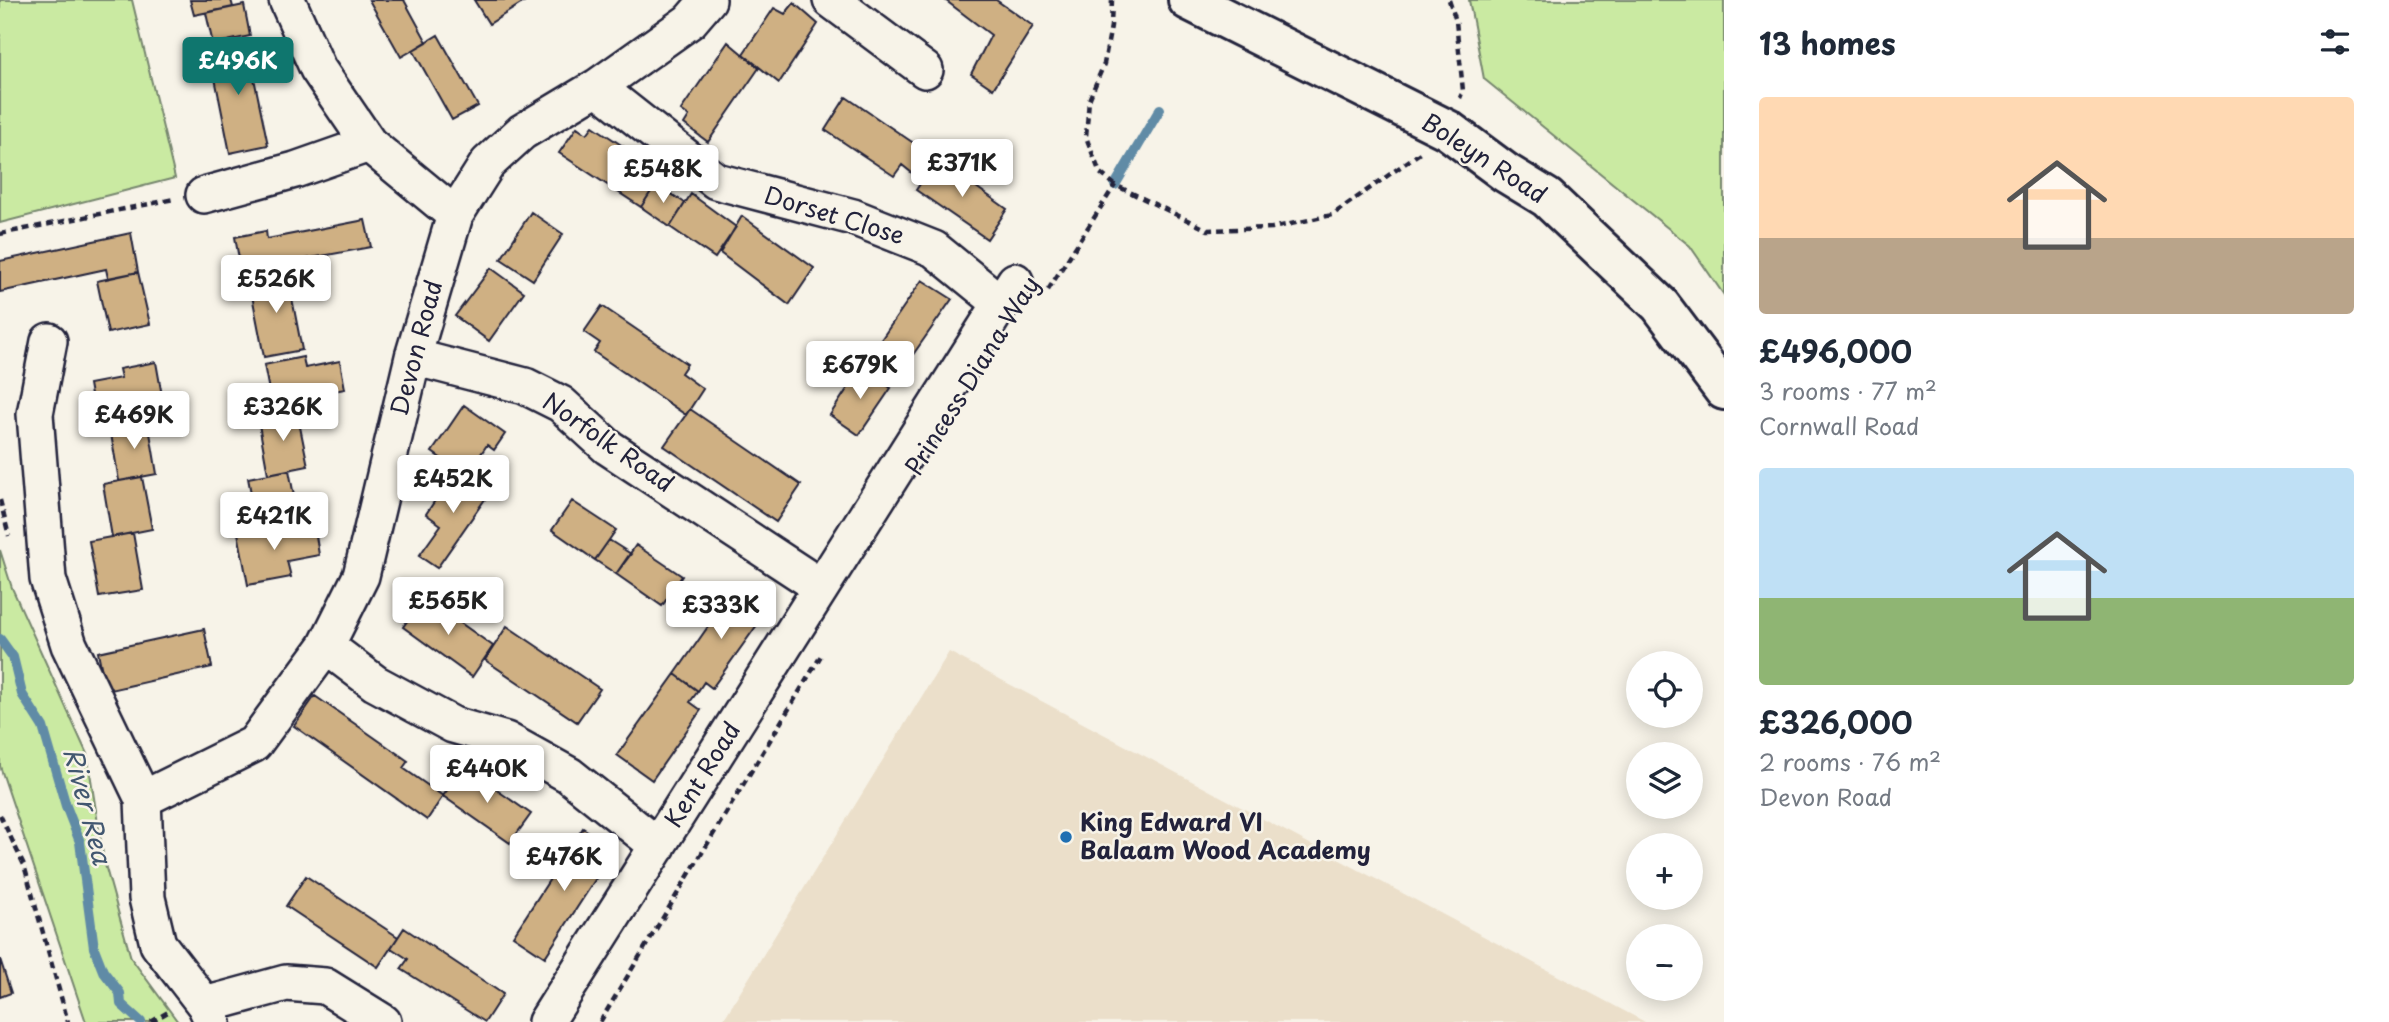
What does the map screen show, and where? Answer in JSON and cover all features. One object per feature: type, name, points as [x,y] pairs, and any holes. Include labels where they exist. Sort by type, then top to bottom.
[{"type":"street","points":[[287,0],[318,68],[369,144],[455,215]]},
{"type":"street","name":"Devon Road","points":[[143,799],[254,744],[326,646],[360,576],[413,357],[455,215],[488,163],[522,132],[597,87],[690,21],[708,0]]},
{"type":"street","points":[[831,0],[925,70]]},
{"type":"street","name":"Boleyn Road","points":[[1188,0],[1448,130],[1506,173],[1546,198],[1660,305],[1724,390]]},
{"type":"street","name":"Dorset Close","points":[[597,87],[716,181],[853,217],[934,249],[1018,295]]},
{"type":"street","points":[[204,195],[295,170],[369,144]]},
{"type":"street","points":[[821,587],[884,487],[1018,295]]},
{"type":"street","points":[[49,341],[35,414],[48,579],[69,645],[143,799],[147,898],[158,944],[209,1013],[286,983],[325,986],[383,1022]]},
{"type":"street","name":"Norfolk Road","points":[[413,357],[525,386],[561,404],[608,447],[821,587]]},
{"type":"street","name":"Kent Road","points":[[547,1022],[821,587]]},
{"type":"street","name":"Kent Road","points":[[326,646],[375,683],[453,725],[506,740],[569,775],[658,846]]},
{"type":"path","points":[[1112,0],[1104,64],[1089,100],[1086,137],[1100,173],[1115,185],[1208,230],[1272,228],[1332,215],[1391,176],[1448,130],[1463,91],[1456,20],[1449,0]]},
{"type":"path","name":"Princess Diana Way","points":[[1018,295],[1115,185]]},
{"type":"path","points":[[0,234],[151,201],[204,195]]},
{"type":"path","points":[[600,1022],[823,652]]},
{"type":"path","points":[[0,815],[24,865],[68,1022]]},
{"type":"shaded area","name":"King Edward VI Balaam Wood Academy","points":[[949,652],[1645,1022],[722,1022]]},
{"type":"green space","points":[[0,0],[132,0],[175,178],[0,223]]},
{"type":"green space","points":[[1469,0],[1724,0],[1724,295],[1690,246],[1484,79]]},
{"type":"green space","points":[[0,550],[12,588],[87,754],[104,861],[131,958],[178,1022],[86,1022],[0,766]]},
{"type":"building","points":[[190,0],[231,0],[233,7],[194,15]]},
{"type":"building","points":[[369,0],[404,0],[427,42],[401,57]]},
{"type":"building","points":[[474,0],[527,0],[489,24]]},
{"type":"building","points":[[945,0],[996,0],[1033,26],[993,89],[971,74],[991,35]]},
{"type":"building","points":[[794,3],[818,24],[779,83],[743,54],[774,8],[785,14]]},
{"type":"building","points":[[244,5],[250,36],[213,44],[206,13]]},
{"type":"building","points":[[438,35],[478,106],[452,120],[413,50]]},
{"type":"building","points":[[246,40],[268,145],[230,153],[209,48]]},
{"type":"building","points":[[728,42],[759,68],[708,142],[684,124],[689,116],[681,110]]},
{"type":"building","points":[[846,97],[937,159],[922,181],[902,165],[894,176],[825,130]]},
{"type":"building","points":[[593,126],[663,173],[641,207],[559,153],[577,127],[587,134]]},
{"type":"building","points":[[937,159],[1007,209],[987,239],[916,190]]},
{"type":"building","points":[[656,184],[685,203],[670,227],[641,207]]},
{"type":"building","points":[[691,194],[736,227],[715,258],[670,227]]},
{"type":"building","points":[[531,212],[563,234],[533,280],[501,259]]},
{"type":"building","points":[[742,216],[814,268],[789,305],[720,253]]},
{"type":"building","points":[[365,220],[371,247],[273,265],[275,274],[243,281],[235,237],[266,231],[267,239]]},
{"type":"building","points":[[131,233],[138,272],[108,278],[106,269],[0,292],[0,261]]},
{"type":"building","points":[[491,268],[524,292],[489,341],[455,316]]},
{"type":"building","points":[[138,272],[150,324],[108,333],[97,281]]},
{"type":"building","points":[[287,272],[302,350],[264,357],[249,280]]},
{"type":"building","points":[[922,280],[952,299],[905,366],[876,347]]},
{"type":"building","points":[[602,306],[687,364],[681,373],[703,389],[686,415],[594,352],[600,343],[584,332]]},
{"type":"building","points":[[303,357],[305,368],[340,361],[345,389],[312,395],[315,408],[274,416],[264,365]]},
{"type":"building","points":[[156,362],[166,418],[126,425],[123,407],[94,412],[89,384],[121,378],[119,369]]},
{"type":"building","points":[[861,368],[891,388],[859,435],[830,415]]},
{"type":"building","points":[[464,405],[505,434],[494,450],[487,445],[466,476],[432,452]]},
{"type":"building","points":[[690,409],[801,485],[776,522],[664,446]]},
{"type":"building","points":[[297,412],[308,466],[268,474],[258,419]]},
{"type":"building","points":[[148,421],[157,474],[119,481],[110,428]]},
{"type":"building","points":[[456,469],[490,492],[437,568],[419,556],[441,525],[426,514]]},
{"type":"building","points":[[289,470],[299,522],[258,529],[248,478]]},
{"type":"building","points":[[142,477],[152,529],[112,537],[103,484]]},
{"type":"building","points":[[572,501],[616,530],[595,560],[552,530]]},
{"type":"building","points":[[280,525],[282,535],[315,529],[319,555],[287,561],[291,577],[248,585],[238,533]]},
{"type":"building","points":[[133,533],[143,590],[99,597],[89,541]]},
{"type":"building","points":[[609,540],[631,554],[616,574],[595,560]]},
{"type":"building","points":[[636,545],[682,576],[662,606],[616,574]]},
{"type":"building","points":[[735,588],[767,611],[712,688],[704,682],[698,691],[675,674]]},
{"type":"building","points":[[424,597],[493,646],[472,677],[403,627]]},
{"type":"building","points":[[507,626],[600,689],[577,722],[485,660]]},
{"type":"building","points":[[204,629],[212,667],[106,691],[98,652]]},
{"type":"building","points":[[675,674],[698,691],[690,702],[701,710],[652,780],[617,755]]},
{"type":"building","points":[[315,696],[408,761],[403,768],[443,796],[427,820],[294,726]]},
{"type":"building","points":[[464,767],[531,814],[510,843],[443,796]]},
{"type":"building","points":[[583,828],[615,849],[545,957],[513,936]]},
{"type":"building","points":[[306,876],[398,937],[378,967],[286,906]]},
{"type":"building","points":[[404,928],[503,994],[485,1022],[401,969],[408,959],[391,948]]},
{"type":"building","points":[[0,959],[11,993],[0,997]]},
{"type":"waterway","points":[[1115,185],[1160,109]]},
{"type":"waterway","name":"River Rea","points":[[0,639],[13,657],[22,694],[43,727],[66,806],[80,842],[94,948],[103,971],[120,993],[121,1004],[141,1022]]},
{"type":"place","name":"King Edward VI Balaam Wood Academy","points":[[1066,837]]}]
